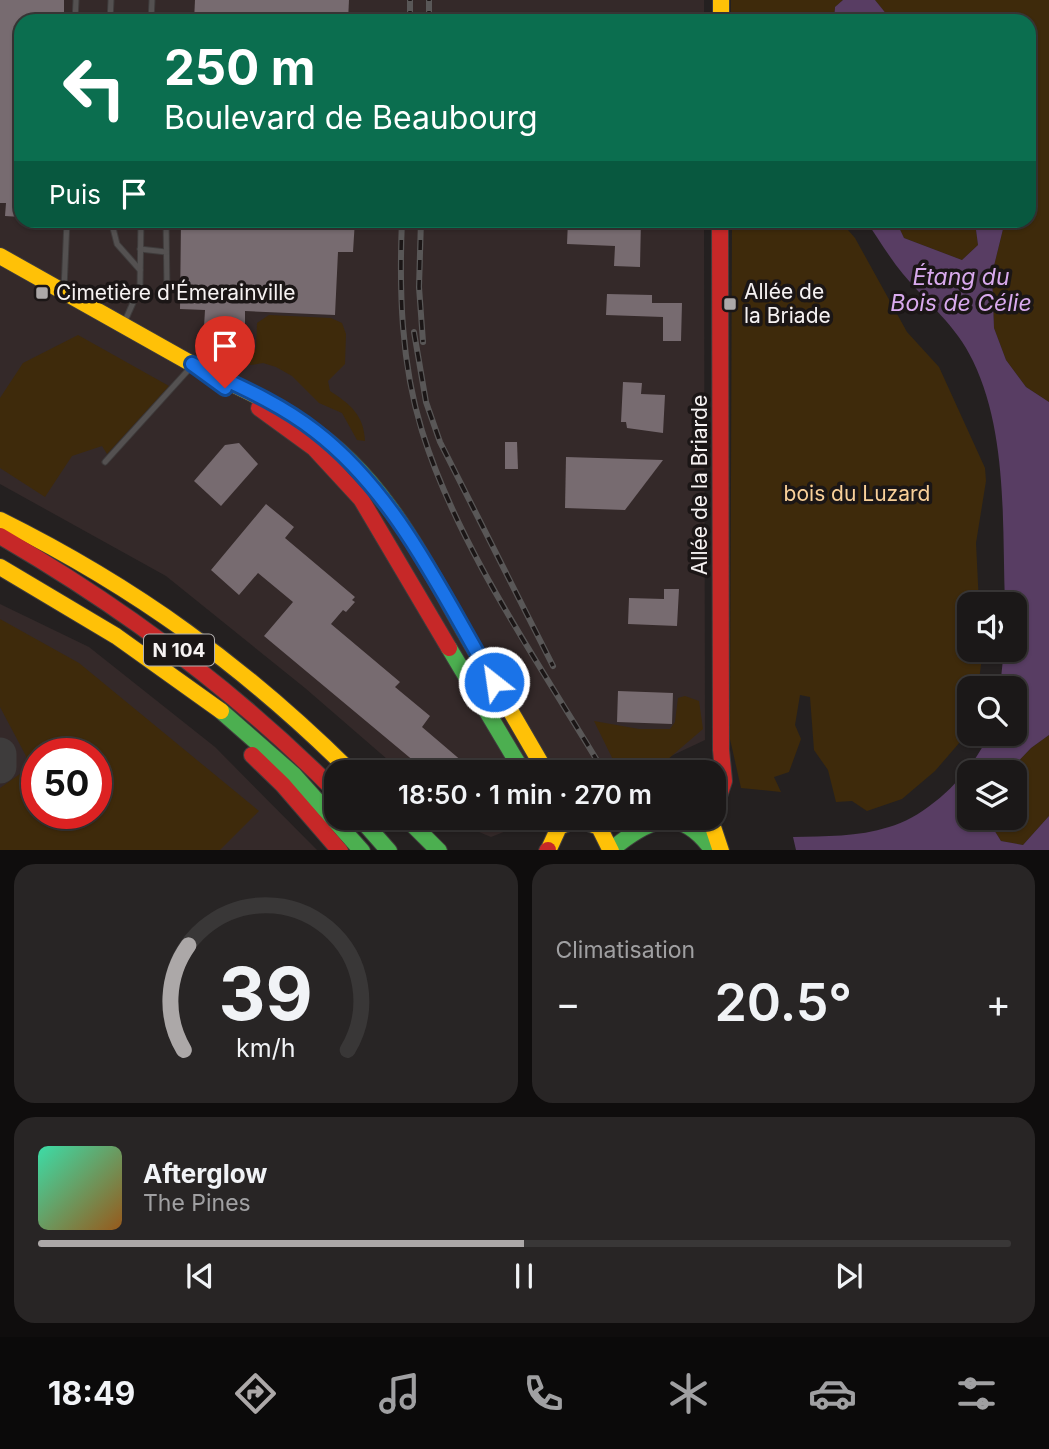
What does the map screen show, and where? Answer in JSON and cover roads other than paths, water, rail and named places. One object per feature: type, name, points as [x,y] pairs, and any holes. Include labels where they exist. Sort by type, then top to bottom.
[{"type":"main road","name":"Allée de la Briarde","points":[[718,760],[721,750],[720,228]]},
{"type":"main road","points":[[0,256],[192,364],[256,394],[302,422],[332,445],[369,482],[404,529],[539,760]]},
{"type":"main road","points":[[192,364],[288,426],[347,480],[373,517],[516,760]]},
{"type":"main road","points":[[0,520],[67,551],[169,614],[242,670],[297,718],[339,760]]},
{"type":"main road","name":"N 104","points":[[0,536],[100,594],[170,642],[245,702],[324,780]]},
{"type":"main road","name":"N 104","points":[[0,567],[83,613],[222,714],[295,776],[362,850]]},
{"type":"main road","points":[[222,714],[236,740],[283,785],[340,850]]},
{"type":"main road","name":"Allée de la Briarde","points":[[721,750],[724,760]]},
{"type":"main road","points":[[371,830],[389,850]]},
{"type":"main road","points":[[402,830],[418,850]]},
{"type":"main road","points":[[418,830],[439,850]]},
{"type":"main road","points":[[548,850],[551,830]]},
{"type":"main road","points":[[603,830],[611,850],[637,830]]},
{"type":"main road","points":[[704,830],[713,850]]},
{"type":"main road","points":[[714,830],[721,850]]},
{"type":"lane","points":[[64,292],[66,228]]},
{"type":"lane","points":[[113,228],[117,244],[140,270]]},
{"type":"lane","points":[[122,326],[140,287],[141,228]]},
{"type":"lane","points":[[166,228],[167,290]]},
{"type":"lane","points":[[141,249],[166,252]]},
{"type":"lane","points":[[106,462],[180,383],[192,364]]},
{"type":"water","points":[[843,0],[875,0],[886,14],[834,14],[835,7]]},
{"type":"water","name":"Étang du Bois de Célie","points":[[871,228],[899,228],[904,238],[962,260],[978,245],[974,228],[1003,228],[992,274],[994,328],[1006,360],[1026,387],[1049,402],[1049,735],[1020,760],[974,760],[982,746],[1027,746],[1027,676],[1001,676],[1003,662],[1027,662],[1027,592],[1005,592],[1001,480],[992,419],[984,389],[966,348],[941,315],[903,274]]},
{"type":"water","name":"Étang du Bois de Célie","points":[[957,781],[957,830],[994,830],[1001,841],[1023,845],[1049,816],[1049,850],[796,850],[793,837],[865,833],[889,827],[919,813]]},
{"type":"railway","points":[[410,0],[410,14]]},
{"type":"railway","points":[[429,0],[429,14]]},
{"type":"railway","points":[[402,228],[401,300],[406,353],[415,405],[438,475],[457,519],[503,606],[597,760]]},
{"type":"railway","points":[[421,228],[419,287],[423,342]]},
{"type":"railway","points":[[414,332],[426,402],[440,442],[553,666]]},
{"type":"place","name":"Cimetière d'Émerainville","points":[[42,293]]},
{"type":"place","name":"Allée de la Briade","points":[[730,304]]},
{"type":"park label","name":"bois du Luzard","points":[[857,494]]}]
